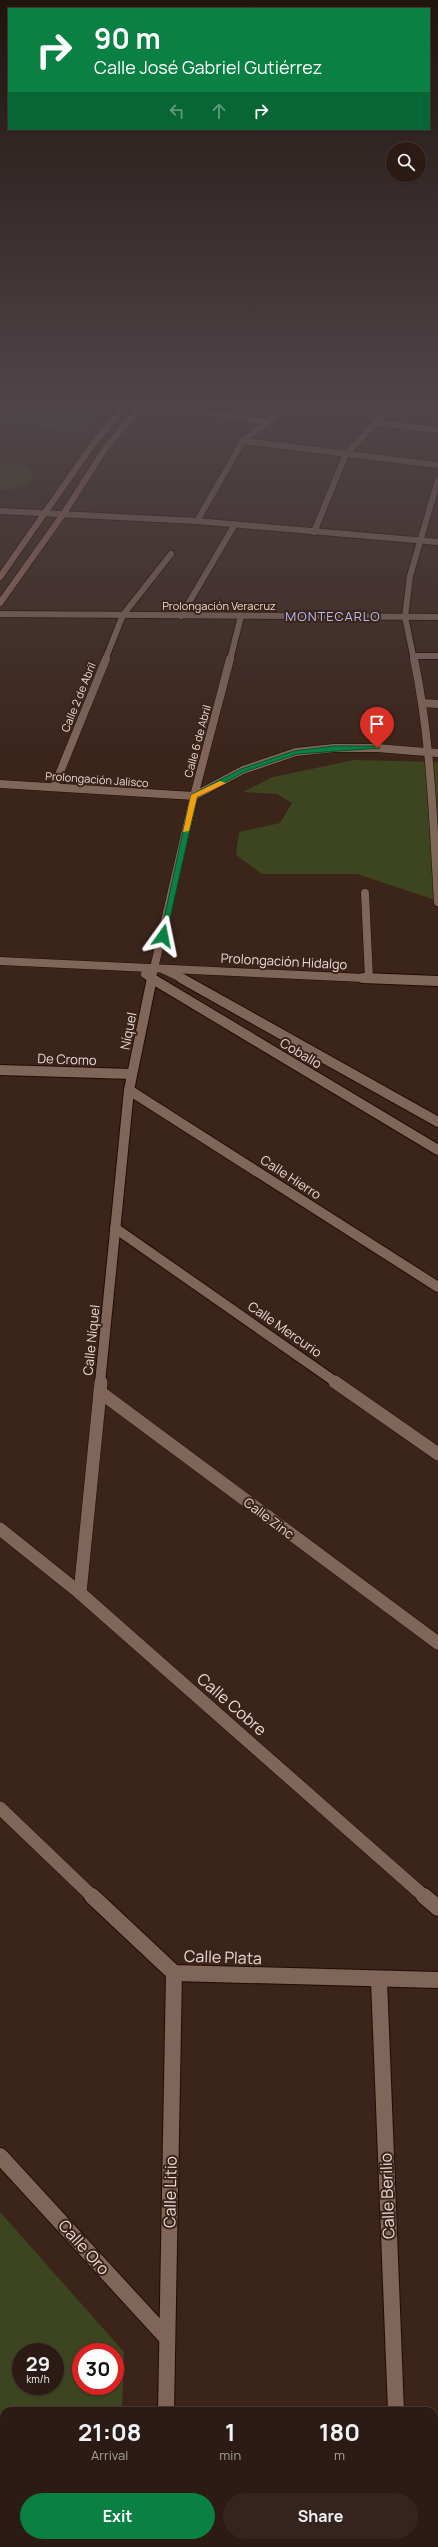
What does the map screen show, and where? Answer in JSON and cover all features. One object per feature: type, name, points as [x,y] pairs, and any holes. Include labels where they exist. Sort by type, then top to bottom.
[{"type":"main road","points":[[0,577],[35,527]]},
{"type":"main road","points":[[0,603],[54,527]]},
{"type":"street","points":[[180,616],[233,527]]},
{"type":"street","points":[[263,527],[421,542],[438,542]]},
{"type":"street","points":[[314,532],[316,527]]},
{"type":"street","points":[[426,527],[410,576],[405,617],[423,703],[429,753],[438,902]]},
{"type":"street","name":"Calle 2 de Abril","points":[[54,787],[123,615],[171,554]]},
{"type":"street","name":"Prolongación Veracruz","points":[[0,614],[438,617]]},
{"type":"street","name":"Calle 6 de Abril","points":[[152,977],[156,966],[194,796],[241,616]]},
{"type":"street","points":[[413,656],[438,656]]},
{"type":"street","points":[[423,703],[438,704]]},
{"type":"street","points":[[194,796],[244,770],[296,752],[334,748],[377,748],[438,753]]},
{"type":"street","name":"Prolongación Jalisco","points":[[0,784],[194,796]]},
{"type":"street","points":[[365,893],[369,978]]},
{"type":"street","name":"Prolongación Hidalgo","points":[[0,961],[128,967],[156,966],[207,970],[438,981]]},
{"type":"street","name":"Coballo","points":[[156,966],[193,983],[438,1122]]},
{"type":"street","name":"Prolongación Hidalgo","points":[[128,967],[152,977]]},
{"type":"street","points":[[193,983],[207,970]]},
{"type":"street","name":"Coballo","points":[[152,977],[438,1150]]},
{"type":"street","name":"Níquel","points":[[129,1090],[152,977]]},
{"type":"street","name":"De Cromo","points":[[0,1070],[132,1074]]},
{"type":"street","name":"Calle Níquel","points":[[80,1593],[129,1090]]},
{"type":"street","name":"Calle Hierro","points":[[129,1090],[438,1287]]},
{"type":"street","name":"Calle Mercurio","points":[[115,1228],[438,1454]]},
{"type":"street","name":"Calle Zinc","points":[[100,1392],[438,1643]]},
{"type":"street","name":"Calle Cobre","points":[[0,1528],[80,1593],[438,1908]]},
{"type":"street","name":"Calle Plata","points":[[0,1808],[174,1973],[379,1980],[438,1980]]},
{"type":"street","name":"Calle Litio","points":[[166,2407],[174,1973]]},
{"type":"street","name":"Calle Berilio","points":[[379,1980],[396,2407]]},
{"type":"street","name":"Calle Oro","points":[[0,2156],[167,2338]]},
{"type":"green space","points":[[354,760],[438,762],[438,901],[357,874],[262,874],[236,855],[239,832],[280,823],[292,803],[277,794],[243,792],[273,777]]},
{"type":"green space","points":[[0,2212],[116,2343],[72,2343],[72,2395],[123,2395],[122,2407],[0,2407]]},
{"type":"slow traffic","points":[[186,831],[194,796],[222,783]]},
{"type":"district","name":"MONTECARLO","points":[[333,616]]},
{"type":"route","points":[[163,936],[194,796],[219,785],[244,770],[296,752],[334,748],[377,748]]}]
